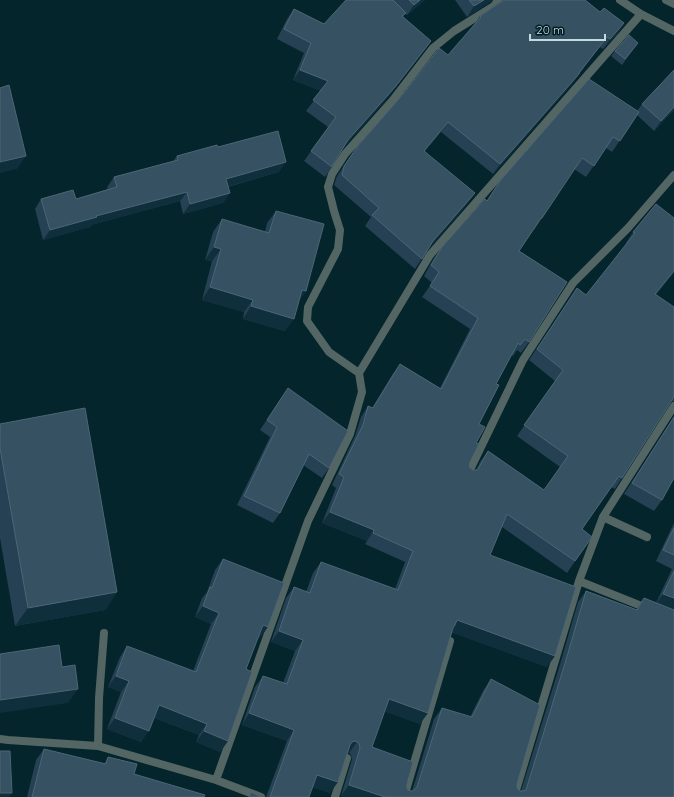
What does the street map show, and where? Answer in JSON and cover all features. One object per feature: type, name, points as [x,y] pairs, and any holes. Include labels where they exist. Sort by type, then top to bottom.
[{"type":"street","points":[[359,373],[329,352],[308,320],[308,307],[338,249],[340,230],[328,187],[332,174],[345,154],[393,100],[430,45],[494,6],[498,0]]},
{"type":"street","points":[[620,0],[641,14],[674,31]]},
{"type":"street","points":[[666,0],[674,4]]},
{"type":"street","points":[[216,780],[308,522],[350,434],[362,392],[359,373],[430,255],[641,14]]},
{"type":"street","points":[[467,476],[523,360],[573,283],[628,228],[674,175]]},
{"type":"street","points":[[514,797],[579,581],[603,517],[674,406]]},
{"type":"street","points":[[603,517],[647,537]]},
{"type":"street","points":[[579,581],[659,613]]},
{"type":"street","points":[[98,746],[99,698],[104,633]]},
{"type":"street","points":[[404,797],[450,641]]},
{"type":"street","points":[[0,739],[98,746],[216,780],[261,797]]},
{"type":"street","points":[[335,797],[347,758]]},
{"type":"building","points":[[346,0],[393,0],[406,13],[402,16],[431,41],[396,86],[348,140],[332,167],[311,151],[336,117],[313,100],[328,81],[300,70],[311,43],[284,29],[294,9],[324,24]]},
{"type":"building","points":[[409,0],[420,0],[414,5]]},
{"type":"building","points":[[469,0],[484,0],[474,6]]},
{"type":"building","points":[[504,0],[585,0],[600,12],[604,8],[624,23],[610,39],[607,37],[579,74],[500,164],[448,122],[424,151],[475,193],[433,241],[422,259],[372,215],[379,208],[342,175],[344,166],[357,147],[404,93],[439,48],[448,55],[481,17],[480,16]]},
{"type":"building","points":[[629,35],[638,43],[625,59],[615,51]]},
{"type":"building","points":[[674,70],[674,107],[661,121],[642,104]]},
{"type":"building","points":[[589,79],[639,112],[620,141],[613,137],[594,166],[582,158],[519,251],[567,282],[529,342],[525,339],[520,345],[518,343],[496,384],[499,385],[479,424],[485,427],[476,443],[479,444],[469,466],[473,470],[478,469],[488,451],[544,490],[568,456],[524,425],[563,370],[537,349],[577,288],[586,295],[656,204],[674,218],[674,271],[655,294],[674,307],[674,397],[622,478],[619,476],[582,529],[592,537],[575,561],[507,514],[490,555],[576,587],[555,656],[457,620],[453,628],[428,713],[389,699],[372,747],[413,762],[407,788],[408,790],[413,791],[417,787],[442,708],[472,717],[491,679],[540,705],[517,784],[517,788],[520,791],[526,790],[586,591],[637,610],[644,598],[674,610],[674,797],[385,797],[349,785],[360,748],[359,743],[354,741],[350,745],[338,782],[317,775],[309,797],[270,797],[294,730],[249,713],[263,676],[287,684],[303,640],[279,631],[294,587],[310,593],[321,562],[398,590],[413,551],[373,533],[374,530],[330,512],[344,477],[339,474],[363,425],[368,406],[373,408],[400,364],[441,389],[478,318],[430,286],[439,272],[431,265],[442,247],[485,199],[487,201],[500,181]]},
{"type":"building","points":[[9,85],[26,156],[0,162],[0,88]]},
{"type":"building","points":[[278,131],[286,162],[226,179],[230,193],[190,204],[187,192],[50,230],[41,199],[73,190],[76,199],[117,187],[114,177],[178,160],[177,156]]},
{"type":"building","points":[[276,211],[324,224],[306,291],[302,290],[294,319],[251,306],[253,300],[210,287],[221,249],[214,247],[222,219],[269,233]]},
{"type":"building","points":[[288,388],[348,431],[329,468],[309,454],[280,513],[244,496],[277,427],[267,420]]},
{"type":"building","points":[[85,408],[117,592],[28,608],[0,448],[0,424]]},
{"type":"building","points":[[674,417],[674,478],[662,500],[632,483]]},
{"type":"building","points":[[674,528],[674,555],[663,550]]},
{"type":"building","points":[[223,559],[284,583],[268,627],[263,625],[246,669],[252,672],[228,741],[204,731],[207,724],[159,705],[149,731],[115,718],[129,681],[116,676],[127,646],[196,672],[219,613],[203,606],[210,587],[212,588]]},
{"type":"building","points":[[674,571],[674,598],[663,594]]},
{"type":"building","points":[[59,645],[62,667],[75,665],[78,689],[0,700],[0,654]]},
{"type":"building","points":[[44,749],[106,764],[108,757],[137,764],[134,774],[205,795],[204,797],[32,797]]},
{"type":"building","points":[[0,751],[10,751],[12,793],[0,793]]},
{"type":"building","points":[[251,792],[261,797],[249,797]]}]
